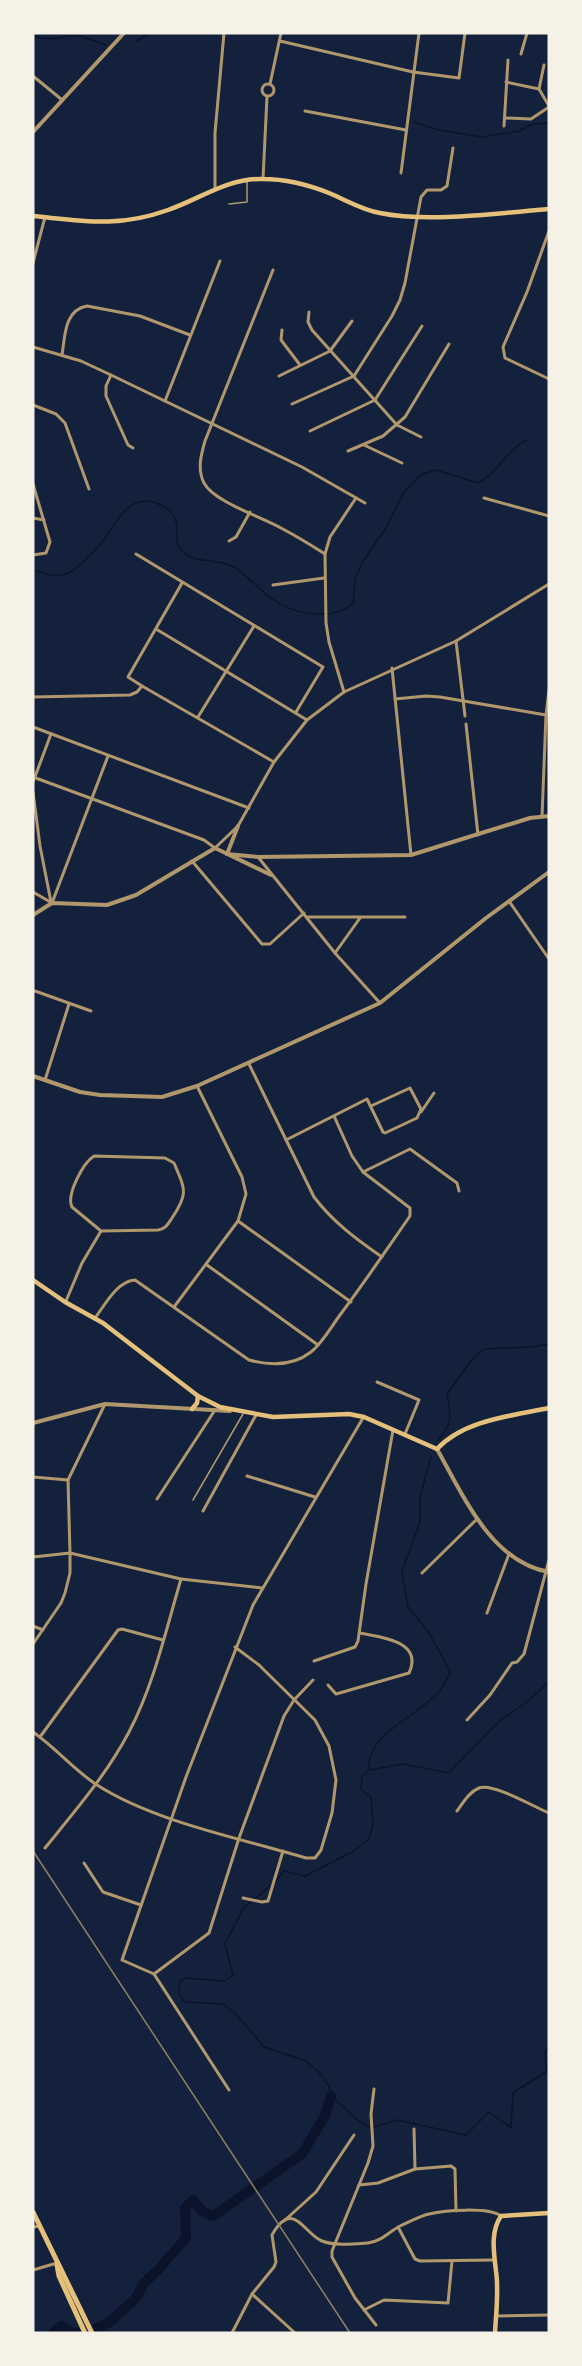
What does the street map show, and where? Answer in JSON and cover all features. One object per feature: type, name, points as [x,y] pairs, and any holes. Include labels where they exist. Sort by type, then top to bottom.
[{"type":"highway","points":[[33,2212],[36,2227],[66,2276],[92,2333]]},
{"type":"highway","points":[[57,2263],[59,2276],[85,2333]]},
{"type":"main road","points":[[33,216],[117,223],[167,211],[215,189],[247,179],[284,180],[310,187],[380,213],[471,216],[549,209]]},
{"type":"main road","points":[[33,1280],[65,1302],[95,1318],[198,1396],[230,1411],[280,1418],[337,1413],[364,1417],[437,1449],[451,1436],[471,1427],[549,1408]]},
{"type":"main road","points":[[192,1409],[197,1403],[198,1396]]},
{"type":"main road","points":[[495,2333],[496,2224],[501,2216],[549,2213]]},
{"type":"street","points":[[33,132],[124,33]]},
{"type":"street","points":[[215,189],[215,133],[224,33]]},
{"type":"street","points":[[270,84],[281,33]]},
{"type":"street","points":[[401,173],[419,33]]},
{"type":"street","points":[[280,41],[413,72],[459,78],[465,33]]},
{"type":"street","points":[[521,54],[526,33]]},
{"type":"street","points":[[504,126],[508,60]]},
{"type":"street","points":[[505,118],[531,119],[543,114],[549,107],[539,89],[544,65]]},
{"type":"street","points":[[33,76],[61,99]]},
{"type":"street","points":[[506,82],[539,89]]},
{"type":"street","points":[[267,97],[275,90],[270,84]]},
{"type":"street","points":[[263,179],[267,97],[262,89],[270,84]]},
{"type":"street","points":[[305,111],[406,130]]},
{"type":"street","points":[[292,404],[354,376],[400,300],[423,193],[427,190],[445,189],[447,186],[453,148]]},
{"type":"street","points":[[33,263],[45,217]]},
{"type":"street","points":[[549,231],[548,241],[503,347],[505,358],[549,379]]},
{"type":"street","points":[[165,401],[220,261]]},
{"type":"street","points":[[273,270],[205,441],[200,465],[205,485],[214,494],[326,554]]},
{"type":"street","points":[[62,355],[68,321],[71,314],[80,307],[94,307],[140,316],[190,335]]},
{"type":"street","points":[[309,312],[308,322],[312,330],[330,351],[397,425],[421,437]]},
{"type":"street","points":[[279,376],[330,351],[352,321]]},
{"type":"street","points":[[310,431],[375,400],[422,326]]},
{"type":"street","points":[[282,330],[281,340],[300,365]]},
{"type":"street","points":[[348,451],[364,445],[397,425],[412,407],[449,344]]},
{"type":"street","points":[[33,347],[62,355],[111,375],[302,466],[365,503]]},
{"type":"street","points":[[111,375],[106,386],[106,396],[128,445],[133,448]]},
{"type":"street","points":[[33,405],[56,414],[65,423],[89,489]]},
{"type":"street","points":[[364,445],[402,463]]},
{"type":"street","points":[[33,484],[50,542],[46,553],[33,555]]},
{"type":"street","points":[[344,692],[329,642],[324,578],[330,537],[356,498]]},
{"type":"street","points":[[484,498],[549,516]]},
{"type":"street","points":[[229,541],[236,537],[250,512]]},
{"type":"street","points":[[33,518],[44,520]]},
{"type":"street","points":[[136,554],[323,667],[296,712]]},
{"type":"street","points":[[273,585],[324,578]]},
{"type":"street","points":[[182,583],[128,677],[274,762]]},
{"type":"street","points":[[227,854],[238,826],[274,762],[307,720],[344,692],[392,668],[456,641],[549,584]]},
{"type":"street","points":[[198,717],[254,626]]},
{"type":"street","points":[[156,629],[307,720]]},
{"type":"street","points":[[456,641],[465,716]]},
{"type":"street","points":[[392,668],[411,855]]},
{"type":"street","points":[[33,697],[130,695],[142,686]]},
{"type":"street","points":[[542,817],[549,690]]},
{"type":"street","points":[[395,699],[426,696],[546,715]]},
{"type":"street","points":[[466,724],[478,835]]},
{"type":"street","points":[[33,727],[249,808]]},
{"type":"street","points":[[51,734],[33,779],[204,840],[215,848],[271,875]]},
{"type":"street","points":[[33,915],[51,903],[108,756]]},
{"type":"street","points":[[33,792],[51,903]]},
{"type":"street","points":[[227,854],[258,857],[411,855],[530,818],[549,816]]},
{"type":"street","points":[[33,892],[51,903],[87,906],[124,900],[215,848],[238,826]]},
{"type":"street","points":[[33,841],[40,846]]},
{"type":"street","points":[[258,857],[380,1004]]},
{"type":"street","points":[[192,861],[259,942],[264,945],[270,944],[304,913]]},
{"type":"street","points":[[33,1076],[89,1094],[138,1097],[169,1096],[197,1086],[380,1004],[508,901],[549,872]]},
{"type":"street","points":[[508,901],[549,958]]},
{"type":"street","points":[[308,917],[405,917]]},
{"type":"street","points":[[336,953],[360,918]]},
{"type":"street","points":[[35,991],[91,1011]]},
{"type":"street","points":[[45,1080],[69,1004]]},
{"type":"street","points":[[249,1064],[314,1197],[327,1215],[381,1257]]},
{"type":"street","points":[[174,1307],[238,1221],[244,1203],[245,1184],[197,1086]]},
{"type":"street","points":[[371,1106],[410,1088],[421,1107],[420,1113]]},
{"type":"street","points":[[286,1140],[367,1099],[385,1133],[417,1118],[434,1093]]},
{"type":"street","points":[[95,1318],[120,1286],[126,1281],[135,1280],[241,1355],[259,1363],[287,1363],[298,1359],[318,1345],[351,1302],[410,1216],[411,1211],[363,1172],[352,1156],[334,1116]]},
{"type":"street","points":[[363,1172],[410,1149],[458,1183],[459,1191]]},
{"type":"street","points":[[91,1158],[165,1158],[174,1163],[185,1194],[183,1202],[166,1227],[158,1230],[101,1231],[72,1207],[70,1202],[71,1193],[91,1158]]},
{"type":"street","points":[[238,1221],[351,1302]]},
{"type":"street","points":[[65,1302],[73,1289],[82,1263],[101,1231]]},
{"type":"street","points":[[207,1264],[318,1345]]},
{"type":"street","points":[[377,1382],[419,1400],[404,1436]]},
{"type":"street","points":[[33,1644],[61,1603],[65,1593],[70,1573],[68,1480],[105,1404]]},
{"type":"street","points":[[33,1423],[105,1404],[230,1411]]},
{"type":"street","points":[[157,1499],[215,1410]]},
{"type":"street","points":[[203,1511],[256,1415]]},
{"type":"street","points":[[229,2090],[154,1974],[122,1960],[235,1647],[262,1588],[364,1417]]},
{"type":"street","points":[[314,1661],[355,1647],[360,1633],[366,1584],[393,1430]]},
{"type":"street","points":[[437,1449],[477,1519],[509,1554],[531,1566],[547,1571]]},
{"type":"street","points":[[247,1476],[315,1497]]},
{"type":"street","points":[[33,1477],[68,1480]]},
{"type":"street","points":[[422,1573],[477,1519]]},
{"type":"street","points":[[33,1557],[70,1553],[181,1579],[262,1588]]},
{"type":"street","points":[[487,1613],[509,1554]]},
{"type":"street","points":[[467,1720],[490,1695],[512,1663],[517,1662],[524,1654],[549,1560]]},
{"type":"street","points":[[45,1848],[96,1784],[129,1732],[153,1677],[181,1579]]},
{"type":"street","points":[[33,1626],[43,1630]]},
{"type":"street","points":[[40,1737],[118,1630],[122,1629],[163,1640]]},
{"type":"street","points":[[328,1685],[336,1695],[409,1673],[411,1662],[405,1647],[398,1642],[360,1633]]},
{"type":"street","points":[[33,1732],[96,1784],[130,1803],[172,1820],[306,1858],[315,1858],[326,1836],[336,1780],[329,1746],[315,1720],[259,1665],[235,1647]]},
{"type":"street","points":[[154,1974],[209,1934],[239,1838],[284,1716],[294,1700],[313,1680]]},
{"type":"street","points":[[457,1811],[470,1794],[478,1788],[486,1787],[509,1794],[549,1813]]},
{"type":"street","points":[[243,1898],[268,1901],[283,1851]]},
{"type":"street","points":[[84,1863],[103,1892],[141,1905]]},
{"type":"street","points":[[374,2088],[370,2114],[373,2146],[334,2243],[332,2257],[364,2310],[376,2325]]},
{"type":"street","points":[[414,2129],[415,2169]]},
{"type":"street","points":[[232,2333],[252,2294],[274,2267],[276,2262],[272,2235],[316,2192],[354,2134]]},
{"type":"street","points":[[359,2185],[378,2183],[415,2169],[451,2166],[455,2169],[456,2211]]},
{"type":"street","points":[[284,2222],[294,2219],[299,2221],[317,2238],[334,2243],[373,2242],[398,2227],[429,2214],[488,2210],[501,2216]]},
{"type":"street","points":[[398,2227],[415,2259],[420,2261],[494,2260]]},
{"type":"street","points":[[364,2310],[384,2300],[448,2303],[452,2261]]},
{"type":"street","points":[[33,2270],[57,2263]]},
{"type":"street","points":[[252,2294],[295,2333]]},
{"type":"street","points":[[496,2316],[549,2315]]},
{"type":"lane","points":[[229,204],[247,202],[247,179]]},
{"type":"lane","points":[[193,1500],[243,1413]]},
{"type":"waterway","points":[[136,41],[151,33]]},
{"type":"waterway","points":[[33,37],[51,39],[80,36],[106,45]]},
{"type":"waterway","points":[[414,122],[439,130],[482,137],[519,131],[533,124],[549,123]]},
{"type":"waterway","points":[[33,570],[55,575],[64,575],[72,571],[99,546],[129,507],[146,501],[156,503],[173,514],[177,527],[178,545],[187,555],[234,567],[268,596],[288,607],[310,613],[333,613],[353,604],[355,579],[363,561],[384,531],[404,492],[420,475],[436,470],[478,483],[527,440]]},
{"type":"waterway","points":[[438,1441],[450,1419],[447,1394],[473,1358],[484,1349],[549,1344]]},
{"type":"waterway","points":[[369,1769],[371,1754],[379,1741],[432,1698],[443,1686],[450,1671],[428,1631],[408,1607],[402,1571],[420,1522],[420,1497],[431,1456]]},
{"type":"waterway","points":[[370,1770],[403,1764],[449,1773],[498,1722],[527,1702],[549,1682]]},
{"type":"waterway","points":[[275,1882],[284,1871],[305,1876],[354,1851],[369,1839],[373,1823],[371,1797],[361,1790],[362,1776],[369,1770]]},
{"type":"waterway","points":[[271,1885],[243,1909],[225,1944],[233,1975],[224,1981],[185,1978],[180,1981],[179,1993],[184,2002],[223,2004],[235,2013],[264,2047],[306,2061],[319,2072],[329,2086],[331,2096],[359,2121],[372,2128],[397,2120],[466,2135],[489,2112],[511,2128],[513,2093],[547,2071],[545,2051],[549,2049]]},
{"type":"waterway","points":[[97,2328],[110,2322],[136,2298],[144,2283],[186,2238],[185,2208],[193,2200],[202,2211],[213,2216],[302,2154],[326,2114],[331,2096]]},
{"type":"waterway","points":[[53,2333],[61,2326],[71,2332],[77,2332]]},
{"type":"railway","points":[[33,1851],[350,2333]]}]
